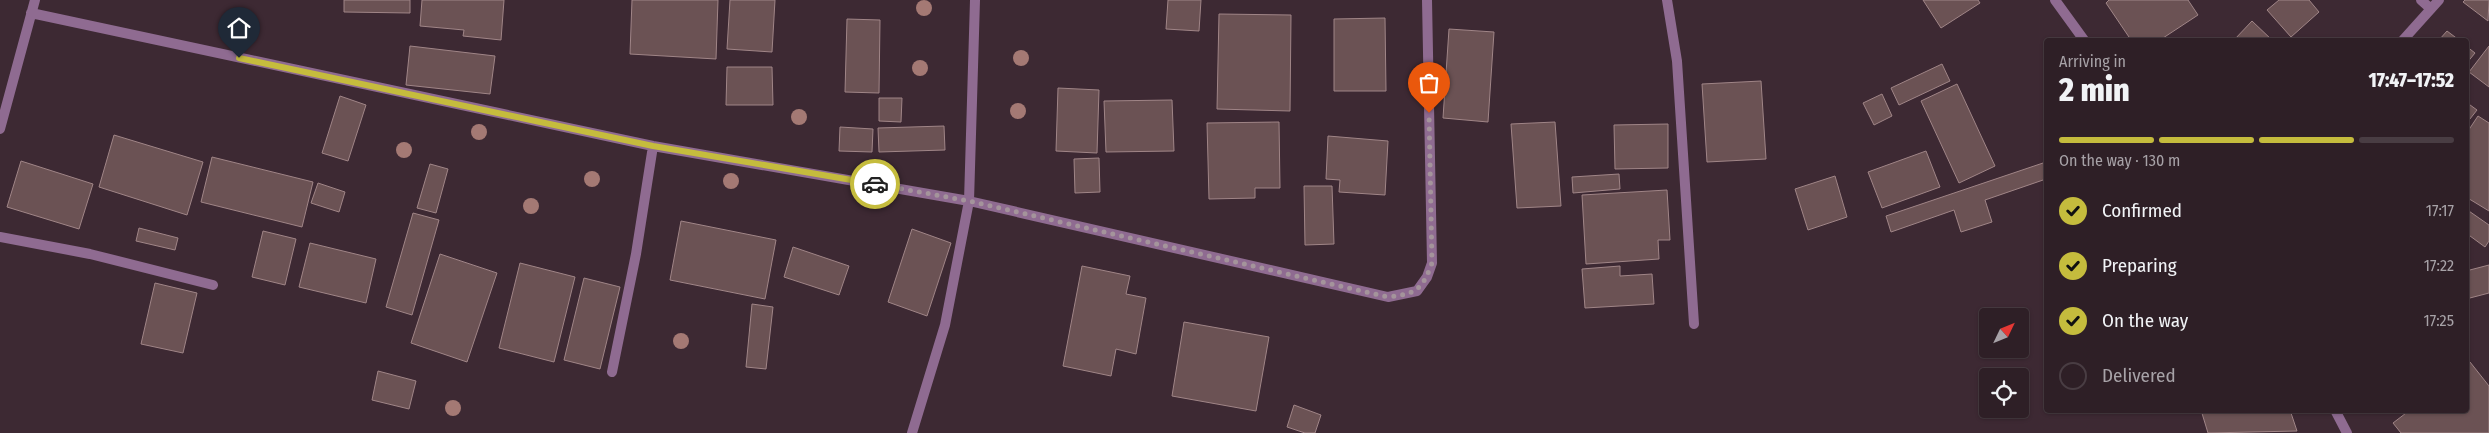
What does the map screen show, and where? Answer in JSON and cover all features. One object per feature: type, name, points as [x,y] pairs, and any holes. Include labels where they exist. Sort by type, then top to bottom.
[{"type":"street","points":[[0,129],[35,0]]},
{"type":"street","points":[[912,433],[945,325],[969,201],[975,0]]},
{"type":"street","points":[[31,13],[653,146],[969,201],[1388,297],[1417,291],[1427,277],[1432,263],[1427,0]]},
{"type":"street","points":[[1667,0],[1677,61],[1694,324]]},
{"type":"street","points":[[2055,0],[2083,38]]},
{"type":"street","points":[[2422,0],[2432,9]]},
{"type":"street","points":[[2406,38],[2440,0]]},
{"type":"street","points":[[612,372],[636,254],[653,146]]},
{"type":"street","points":[[0,237],[90,254],[213,285]]},
{"type":"street","points":[[2337,413],[2347,433]]},
{"type":"building","points":[[344,0],[410,0],[410,13],[344,12]]},
{"type":"building","points":[[422,0],[504,0],[501,40],[463,36],[464,30],[420,26]]},
{"type":"building","points":[[632,0],[718,0],[716,59],[630,54]]},
{"type":"building","points":[[730,0],[775,0],[772,52],[727,49]]},
{"type":"building","points":[[1168,0],[1201,0],[1199,31],[1166,29]]},
{"type":"building","points":[[1923,0],[1978,0],[1980,3],[1941,28]]},
{"type":"building","points":[[2109,0],[2188,0],[2198,15],[2163,38],[2130,38],[2106,3]]},
{"type":"building","points":[[2279,0],[2309,0],[2319,12],[2291,37],[2267,10]]},
{"type":"building","points":[[2465,0],[2489,0],[2488,21],[2463,2]]},
{"type":"building","points":[[1219,14],[1291,15],[1290,111],[1217,109]]},
{"type":"building","points":[[1385,18],[1386,91],[1334,91],[1334,19]]},
{"type":"building","points":[[847,19],[880,20],[879,93],[845,92]]},
{"type":"building","points":[[2252,21],[2270,38],[2236,38]]},
{"type":"building","points":[[1449,29],[1494,32],[1488,122],[1443,118]]},
{"type":"building","points":[[2447,31],[2456,38],[2441,38]]},
{"type":"building","points":[[410,46],[495,56],[490,94],[406,85]]},
{"type":"building","points":[[2489,46],[2489,87],[2469,72]]},
{"type":"building","points":[[2469,48],[2475,53],[2469,60]]},
{"type":"building","points":[[1942,64],[1950,81],[1899,105],[1891,88]]},
{"type":"building","points":[[727,67],[772,67],[773,105],[726,105]]},
{"type":"building","points":[[1761,81],[1766,159],[1707,162],[1702,84]]},
{"type":"building","points":[[1957,84],[1995,166],[1959,183],[1921,101]]},
{"type":"building","points":[[1058,88],[1099,90],[1097,153],[1056,151]]},
{"type":"building","points":[[1882,94],[1892,116],[1874,125],[1863,103]]},
{"type":"building","points":[[340,96],[366,105],[348,161],[322,153]]},
{"type":"building","points":[[879,98],[902,98],[901,122],[879,121]]},
{"type":"building","points":[[1172,100],[1174,151],[1106,152],[1104,101]]},
{"type":"building","points":[[2469,104],[2477,110],[2469,120]]},
{"type":"building","points":[[2478,116],[2489,123],[2489,211],[2469,199],[2469,130]]},
{"type":"building","points":[[1279,122],[1280,188],[1255,188],[1255,198],[1209,199],[1207,123]]},
{"type":"building","points":[[1555,122],[1561,206],[1517,208],[1511,124]]},
{"type":"building","points":[[1668,124],[1668,168],[1615,169],[1614,125]]},
{"type":"building","points":[[944,126],[945,150],[879,152],[878,128]]},
{"type":"building","points":[[840,127],[873,129],[872,152],[839,151]]},
{"type":"building","points":[[114,135],[203,162],[187,215],[99,187]]},
{"type":"building","points":[[1328,136],[1388,141],[1385,195],[1339,192],[1340,180],[1326,179]]},
{"type":"building","points":[[1926,151],[1940,187],[1882,208],[1868,172]]},
{"type":"building","points":[[212,157],[313,182],[302,227],[201,202]]},
{"type":"building","points":[[1099,158],[1100,192],[1075,193],[1074,159]]},
{"type":"building","points":[[21,161],[93,184],[79,229],[7,207]]},
{"type":"building","points":[[2044,163],[2044,180],[1985,200],[1992,222],[1961,232],[1954,210],[1891,232],[1886,216]]},
{"type":"building","points":[[430,164],[448,169],[436,213],[417,208]]},
{"type":"building","points":[[1619,174],[1620,189],[1573,193],[1572,177]]},
{"type":"building","points":[[1835,176],[1847,217],[1808,230],[1795,189]]},
{"type":"building","points":[[318,183],[345,192],[339,212],[311,203]]},
{"type":"building","points":[[1304,186],[1332,186],[1334,244],[1305,245]]},
{"type":"building","points":[[1667,190],[1670,240],[1658,240],[1659,259],[1586,264],[1582,195]]},
{"type":"building","points":[[2469,211],[2489,225],[2489,241],[2485,247],[2469,235]]},
{"type":"building","points":[[413,213],[439,220],[412,315],[386,307]]},
{"type":"building","points":[[681,221],[776,240],[765,299],[670,280]]},
{"type":"building","points":[[139,228],[178,238],[175,250],[136,241]]},
{"type":"building","points":[[912,229],[951,243],[927,316],[888,302]]},
{"type":"building","points":[[263,231],[296,239],[285,285],[252,277]]},
{"type":"building","points":[[310,243],[376,259],[366,303],[299,287]]},
{"type":"building","points":[[793,247],[849,266],[839,295],[784,277]]},
{"type":"building","points":[[440,254],[497,273],[467,362],[411,343]]},
{"type":"building","points":[[520,263],[575,277],[554,362],[499,348]]},
{"type":"building","points":[[2489,265],[2489,293],[2469,298],[2469,270]]},
{"type":"building","points":[[1082,266],[1130,276],[1126,294],[1146,298],[1136,354],[1116,349],[1111,376],[1063,366]]},
{"type":"building","points":[[1620,266],[1620,276],[1652,274],[1654,304],[1585,308],[1582,269]]},
{"type":"building","points":[[584,278],[620,287],[600,369],[564,360]]},
{"type":"building","points":[[155,283],[197,293],[183,353],[141,344]]},
{"type":"building","points":[[752,304],[773,307],[766,369],[746,367]]},
{"type":"building","points":[[1184,322],[1269,337],[1256,411],[1172,396]]},
{"type":"building","points":[[2469,363],[2489,386],[2489,433],[2401,433],[2393,423],[2406,413],[2469,413]]},
{"type":"building","points":[[378,371],[416,381],[409,409],[372,400]]},
{"type":"building","points":[[1294,405],[1321,415],[1315,433],[1305,433],[1287,427]]},
{"type":"building","points":[[2202,413],[2291,413],[2297,431],[2208,433]]},
{"type":"way so far","points":[[875,184],[969,201],[1388,297],[1417,291],[1427,277],[1432,263],[1429,113]]},
{"type":"route","points":[[239,58],[504,116],[653,146],[875,184]]}]
